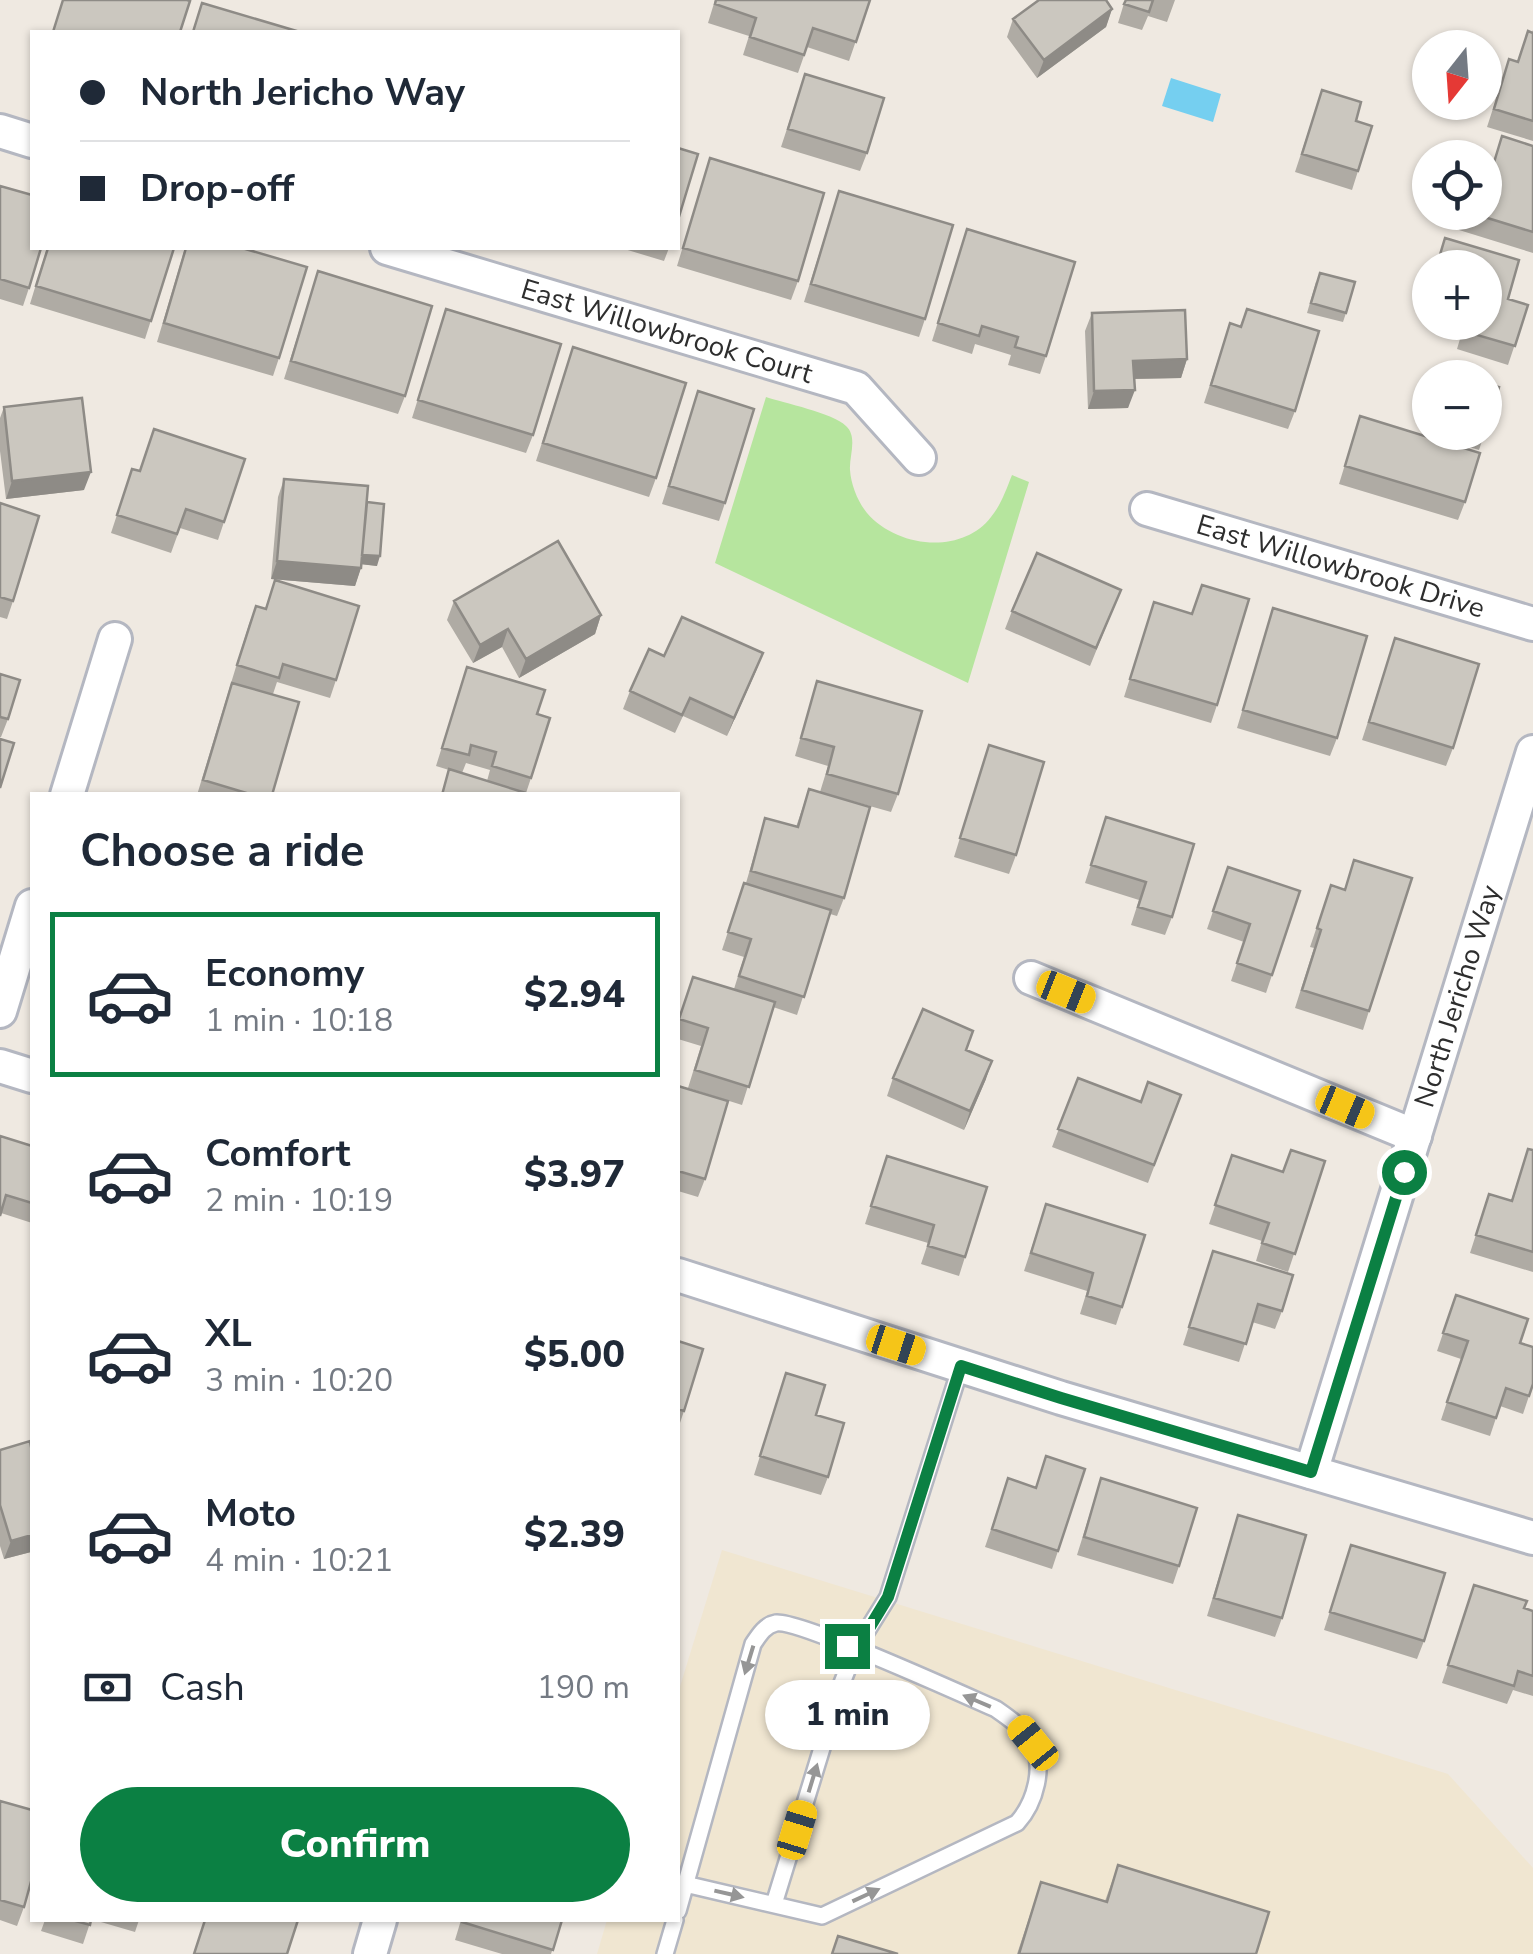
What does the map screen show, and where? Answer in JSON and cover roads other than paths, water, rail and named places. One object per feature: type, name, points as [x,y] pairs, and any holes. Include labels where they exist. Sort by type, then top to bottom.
[{"type":"street","points":[[0,131],[30,140]]},
{"type":"street","name":"East Willowbrook Court","points":[[395,250],[856,388],[918,458]]},
{"type":"street","name":"East Willowbrook Drive","points":[[1148,508],[1533,624]]},
{"type":"street","points":[[68,792],[115,639]]},
{"type":"street","name":"North Jericho Way","points":[[1311,1472],[1533,752]]},
{"type":"street","points":[[0,1011],[30,913]]},
{"type":"street","points":[[1030,978],[1414,1136]]},
{"type":"street","points":[[0,1066],[30,1075]]},
{"type":"street","points":[[680,1276],[1061,1398],[1533,1538]]},
{"type":"street","points":[[370,1954],[379,1922]]},
{"type":"lane","points":[[774,1904],[842,1682],[888,1597],[961,1366]]},
{"type":"lane","points":[[680,1903],[685,1884],[754,1644],[763,1630],[774,1623],[856,1650],[996,1708],[1033,1743],[1038,1763],[1033,1798],[1018,1823],[822,1916],[685,1884]]},
{"type":"lane","points":[[665,1954],[674,1922]]},
{"type":"water","points":[[1171,78],[1221,94],[1213,122],[1162,106]]}]
